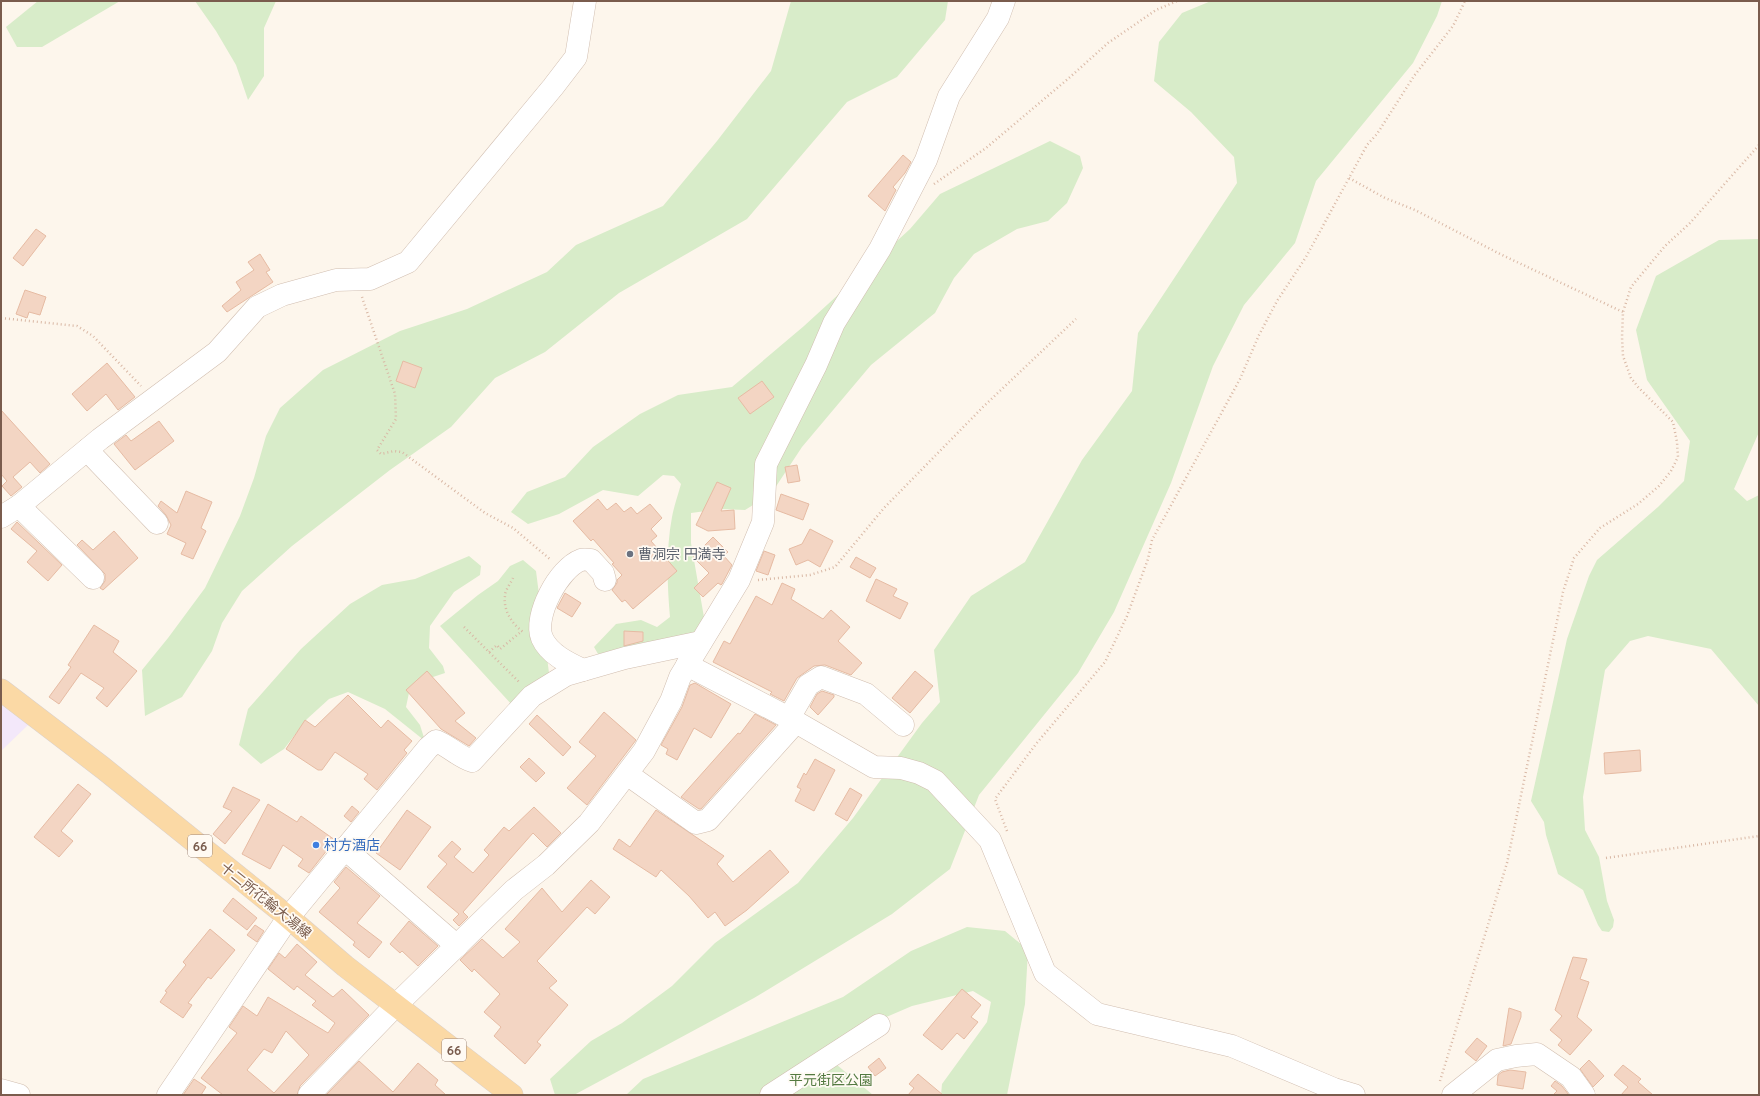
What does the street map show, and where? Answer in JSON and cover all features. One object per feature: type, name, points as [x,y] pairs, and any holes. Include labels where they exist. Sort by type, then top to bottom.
[{"type":"main road","name":"十二所花輪大湯線","points":[[1,690],[103,768],[396,1005],[512,1095]]},
{"type":"street","points":[[93,578],[10,512],[87,450],[217,352],[257,307],[282,295],[336,280],[370,279],[408,262],[554,87],[576,57],[586,1]]},
{"type":"street","points":[[309,1095],[396,1005],[514,890],[546,865],[589,823],[644,752],[671,701],[680,677],[739,580],[763,522],[766,464],[816,365],[834,323],[880,249],[926,160],[949,96],[998,18],[1004,1]]},
{"type":"street","points":[[87,450],[157,523]]},
{"type":"street","points":[[583,670],[549,650],[532,634],[540,628],[545,605],[550,593],[566,572],[582,560],[591,560],[603,573],[605,580]]},
{"type":"street","points":[[168,1095],[288,918],[344,848],[428,748],[436,741],[447,745],[466,759],[472,761],[532,696],[566,675],[625,658],[701,642]]},
{"type":"street","points":[[687,666],[792,720],[874,767],[901,768],[918,773],[935,781],[990,840],[1045,973],[1097,1014],[1232,1046],[1340,1093]]},
{"type":"street","points":[[627,774],[696,823],[708,820],[792,720],[808,685],[821,677],[866,694],[903,725]]},
{"type":"street","points":[[344,848],[457,946]]},
{"type":"street","points":[[772,1095],[879,1026]]},
{"type":"street","points":[[1446,1091],[1497,1060],[1537,1054],[1571,1077],[1584,1095]]},
{"type":"street","points":[[1,1090],[19,1095]]},
{"type":"path","points":[[931,187],[986,148],[1108,43],[1156,10],[1178,1]]},
{"type":"path","points":[[1008,834],[995,800],[1036,744],[1105,662],[1127,616],[1148,559],[1152,540],[1240,379],[1276,301],[1306,257],[1367,146],[1377,134],[1414,76],[1453,26],[1465,1]]},
{"type":"path","points":[[1446,1091],[1507,863],[1563,592],[1574,558],[1600,528],[1638,504],[1659,486],[1671,471],[1678,457],[1673,422],[1631,378],[1624,356],[1623,312],[1631,287],[1665,246],[1690,223],[1759,145]]},
{"type":"path","points":[[1349,178],[1384,198],[1415,210],[1502,255],[1623,312]]},
{"type":"path","points":[[355,279],[395,394],[396,419],[378,450],[381,454],[394,451],[402,452],[485,513],[513,528],[566,572]]},
{"type":"path","points":[[1,318],[77,326],[93,336],[153,399]]},
{"type":"path","points":[[739,580],[773,580],[803,576],[835,567],[884,508],[983,407],[1076,319]]},
{"type":"path","points":[[513,578],[504,595],[507,613],[513,624],[532,634]]},
{"type":"path","points":[[464,627],[523,687]]},
{"type":"path","points":[[489,652],[497,645],[500,649],[532,634]]},
{"type":"path","points":[[1606,858],[1759,836]]},
{"type":"shaded area","points":[[1,705],[28,725],[1,751]]},
{"type":"green space","points":[[38,1],[120,1],[42,47],[17,47],[6,27]]},
{"type":"green space","points":[[195,1],[276,1],[264,28],[264,76],[248,100],[236,65],[216,31]]},
{"type":"green space","points":[[791,1],[948,1],[945,20],[897,77],[847,102],[747,219],[619,293],[545,352],[495,378],[451,427],[390,470],[292,546],[242,591],[222,623],[212,651],[182,697],[145,716],[142,670],[205,588],[240,516],[254,478],[266,436],[280,408],[323,370],[400,331],[467,309],[547,272],[576,245],[663,206],[717,141],[771,71]]},
{"type":"green space","points":[[1211,1],[1442,1],[1437,16],[1413,63],[1316,181],[1295,243],[1244,305],[1213,366],[1171,483],[1114,612],[1078,673],[979,795],[950,869],[892,914],[754,998],[574,1095],[555,1095],[550,1079],[591,1041],[622,1023],[672,986],[715,943],[798,883],[853,818],[922,723],[940,702],[934,650],[971,596],[1025,562],[1082,460],[1132,391],[1138,333],[1237,183],[1234,157],[1191,112],[1154,81],[1159,42],[1182,13]]},
{"type":"green space","points":[[1050,141],[1080,156],[1083,168],[1067,203],[1048,221],[1017,229],[974,254],[954,278],[935,313],[871,365],[802,447],[771,494],[745,510],[721,509],[691,513],[691,543],[705,623],[696,638],[598,654],[594,647],[616,624],[641,620],[657,627],[670,617],[668,579],[669,541],[673,513],[681,484],[674,476],[663,475],[638,496],[603,490],[559,514],[528,524],[511,512],[527,492],[565,477],[593,447],[640,414],[678,395],[732,387],[804,326],[910,229],[940,194]]},
{"type":"green space","points":[[1759,239],[1759,432],[1734,489],[1747,501],[1759,495],[1759,706],[1711,649],[1648,636],[1630,641],[1605,670],[1583,797],[1585,830],[1599,857],[1607,901],[1614,920],[1613,927],[1609,932],[1602,931],[1583,890],[1558,874],[1546,835],[1544,822],[1531,801],[1567,639],[1589,576],[1597,560],[1658,507],[1684,481],[1690,441],[1647,380],[1636,330],[1656,276],[1719,240]]},
{"type":"green space","points":[[469,556],[481,566],[480,575],[454,592],[430,626],[429,648],[443,666],[445,673],[417,680],[410,688],[406,707],[420,725],[425,741],[385,709],[348,692],[329,699],[307,719],[284,749],[261,764],[239,745],[248,709],[301,649],[350,604],[382,585],[415,579]]},
{"type":"green space","points":[[523,560],[536,571],[549,673],[512,705],[440,626],[498,581],[510,566]]},
{"type":"green space","points":[[967,927],[1005,931],[1028,950],[1025,1004],[1007,1095],[941,1095],[942,1084],[987,1022],[991,1002],[973,991],[912,1006],[877,1021],[767,1095],[626,1095],[643,1079],[843,997],[911,951]]},
{"type":"green space","name":"平元街区公園","points":[[831,1060],[873,1095],[781,1095]]},
{"type":"building","points":[[903,155],[911,162],[905,173],[893,187],[896,190],[885,211],[868,196]]},
{"type":"building","points":[[36,229],[46,236],[23,266],[13,258]]},
{"type":"building","points":[[260,254],[270,270],[266,272],[273,282],[227,312],[222,306],[241,290],[236,282],[254,270],[248,262]]},
{"type":"building","points":[[25,290],[46,297],[40,315],[29,312],[27,318],[16,314]]},
{"type":"building","points":[[403,361],[422,368],[415,388],[396,381]]},
{"type":"building","points":[[107,363],[135,397],[118,410],[106,394],[87,411],[72,394]]},
{"type":"building","points":[[762,381],[774,397],[750,414],[738,398]]},
{"type":"building","points":[[1,410],[50,464],[40,473],[30,462],[13,477],[22,487],[11,496],[2,486],[7,481],[1,474]]},
{"type":"building","points":[[159,421],[174,441],[135,470],[114,444],[126,435],[131,441]]},
{"type":"building","points":[[797,465],[800,481],[788,483],[785,467]]},
{"type":"building","points":[[717,482],[731,488],[721,511],[734,510],[735,529],[708,531],[696,525]]},
{"type":"building","points":[[186,491],[212,502],[201,528],[206,531],[193,559],[181,554],[186,543],[167,534],[171,525],[166,515],[158,506],[161,501],[177,513]]},
{"type":"building","points":[[781,494],[809,504],[803,520],[776,510]]},
{"type":"building","name":"曹洞宗 円満寺","points":[[598,499],[607,510],[616,503],[624,512],[631,507],[637,514],[650,504],[662,518],[651,529],[657,536],[651,541],[677,571],[633,609],[625,600],[622,602],[612,590],[617,583],[617,580],[622,575],[612,564],[614,563],[593,539],[591,541],[573,521]]},
{"type":"building","points":[[17,522],[62,565],[48,581],[27,562],[37,551],[11,529]]},
{"type":"building","points":[[810,529],[833,541],[820,567],[808,560],[796,565],[789,549],[802,544]]},
{"type":"building","points":[[114,531],[138,558],[103,590],[100,588],[105,581],[105,574],[77,545],[82,540],[93,550]]},
{"type":"building","points":[[713,537],[728,552],[724,556],[732,565],[722,584],[721,585],[718,583],[703,597],[694,588],[709,573],[693,557]]},
{"type":"building","points":[[764,551],[775,555],[768,575],[756,571]]},
{"type":"building","points":[[856,557],[876,568],[870,578],[850,567]]},
{"type":"building","points":[[876,579],[897,589],[893,596],[908,603],[900,619],[866,601]]},
{"type":"building","points":[[782,583],[795,589],[791,599],[823,619],[831,610],[850,627],[838,641],[862,663],[851,675],[825,665],[814,666],[797,678],[784,701],[770,694],[772,692],[713,662],[724,641],[730,644],[756,596],[772,605]]},
{"type":"building","points":[[565,593],[581,603],[572,617],[557,608]]},
{"type":"building","points":[[94,625],[119,641],[113,652],[137,671],[107,707],[96,698],[104,688],[81,673],[59,704],[49,697],[71,667],[68,665]]},
{"type":"building","points":[[624,631],[643,632],[643,641],[624,646]]},
{"type":"building","points":[[427,671],[465,713],[455,721],[476,738],[469,746],[441,729],[406,690]]},
{"type":"building","points":[[915,671],[933,686],[910,713],[892,698]]},
{"type":"building","points":[[695,683],[731,704],[711,738],[694,728],[677,760],[666,754],[668,749],[661,745],[682,707],[690,685]]},
{"type":"building","points":[[822,691],[834,695],[834,697],[818,715],[810,707],[817,694]]},
{"type":"building","points":[[348,695],[381,728],[388,720],[412,741],[404,750],[407,753],[377,790],[364,779],[368,774],[335,752],[322,770],[318,770],[286,749],[305,720],[315,727]]},
{"type":"building","points":[[604,712],[636,740],[587,805],[567,788],[596,756],[579,742]]},
{"type":"building","points":[[755,714],[776,725],[701,809],[681,797],[738,733],[740,734]]},
{"type":"building","points":[[537,715],[571,747],[563,756],[529,724]]},
{"type":"building","points":[[1640,750],[1641,771],[1605,774],[1604,753]]},
{"type":"building","points":[[529,758],[545,773],[536,782],[520,767]]},
{"type":"building","points":[[815,759],[835,770],[814,811],[795,801],[801,789],[797,787],[804,773],[806,775]]},
{"type":"building","points":[[78,784],[91,794],[61,831],[73,841],[59,857],[34,837]]},
{"type":"building","points":[[233,787],[260,800],[225,844],[213,834],[232,811],[223,807]]},
{"type":"building","points":[[850,788],[862,795],[847,821],[835,814]]},
{"type":"building","points":[[268,804],[297,822],[301,816],[335,840],[309,873],[298,866],[303,859],[283,845],[270,869],[242,854]]},
{"type":"building","points":[[352,806],[359,812],[351,822],[344,816]]},
{"type":"building","points":[[534,807],[561,833],[547,847],[533,833],[463,912],[468,917],[459,926],[453,920],[459,914],[427,887],[447,864],[438,856],[452,841],[461,849],[454,857],[473,873],[489,855],[484,850],[504,827],[509,831]]},
{"type":"building","points":[[407,810],[431,827],[400,870],[376,853]]},
{"type":"building","points":[[656,810],[724,856],[717,864],[733,882],[770,850],[789,872],[747,910],[725,926],[715,912],[708,918],[689,896],[661,870],[656,877],[613,849],[619,839],[630,847]]},
{"type":"building","points":[[346,867],[380,896],[357,923],[382,942],[369,958],[353,945],[355,942],[319,912],[340,888],[334,882]]},
{"type":"building","points":[[591,880],[610,897],[595,914],[587,907],[537,961],[557,981],[549,988],[568,1005],[537,1042],[541,1045],[525,1064],[494,1036],[501,1027],[484,1012],[500,994],[474,969],[472,972],[460,960],[482,939],[503,958],[520,942],[505,929],[542,888],[562,912]]},
{"type":"building","points":[[233,898],[257,918],[247,930],[223,911]]},
{"type":"building","points":[[409,921],[438,946],[418,966],[402,951],[400,953],[390,944]]},
{"type":"building","points":[[255,925],[264,931],[257,942],[247,935]]},
{"type":"building","points":[[210,929],[235,950],[211,979],[208,977],[188,1003],[192,1005],[183,1018],[160,1002],[167,992],[165,991],[186,965],[183,962]]},
{"type":"building","points":[[297,944],[317,962],[305,975],[333,997],[342,989],[369,1015],[300,1086],[297,1095],[223,1095],[201,1078],[237,1033],[229,1027],[243,1006],[257,1016],[268,997],[328,1033],[335,1023],[312,1005],[316,1001],[297,986],[294,990],[268,969],[279,953],[285,958]],"holes":[[[286,1031],[309,1055],[274,1093],[247,1070],[264,1049],[272,1053]]]},
{"type":"building","points":[[1573,957],[1587,959],[1580,979],[1589,982],[1577,1017],[1592,1030],[1570,1055],[1558,1045],[1562,1040],[1550,1030],[1562,1016],[1555,1010]]},
{"type":"building","points":[[962,989],[981,1005],[971,1017],[978,1022],[964,1039],[957,1033],[942,1050],[923,1035]]},
{"type":"building","points":[[1509,1008],[1521,1012],[1521,1017],[1511,1044],[1503,1046]]},
{"type":"building","points":[[1477,1038],[1487,1046],[1476,1061],[1465,1052]]},
{"type":"building","points":[[879,1058],[886,1068],[875,1076],[868,1067]]},
{"type":"building","points":[[1589,1060],[1604,1076],[1593,1087],[1580,1069]]},
{"type":"building","points":[[359,1061],[393,1092],[418,1063],[438,1080],[435,1085],[446,1095],[326,1095]]},
{"type":"building","points":[[1623,1065],[1641,1079],[1638,1082],[1653,1095],[1621,1095],[1628,1087],[1614,1075]]},
{"type":"building","points":[[1510,1070],[1526,1072],[1523,1089],[1497,1085],[1498,1075],[1502,1072]]},
{"type":"building","points":[[918,1074],[943,1095],[908,1095],[914,1088],[909,1084]]},
{"type":"building","points":[[194,1079],[206,1087],[201,1095],[183,1095]]},
{"type":"building","points":[[1555,1081],[1562,1086],[1569,1095],[1553,1095],[1557,1091],[1551,1086]]},
{"type":"place","name":"曹洞宗 円満寺","points":[[630,554]]},
{"type":"place","name":"村方酒店","points":[[316,845]]}]
